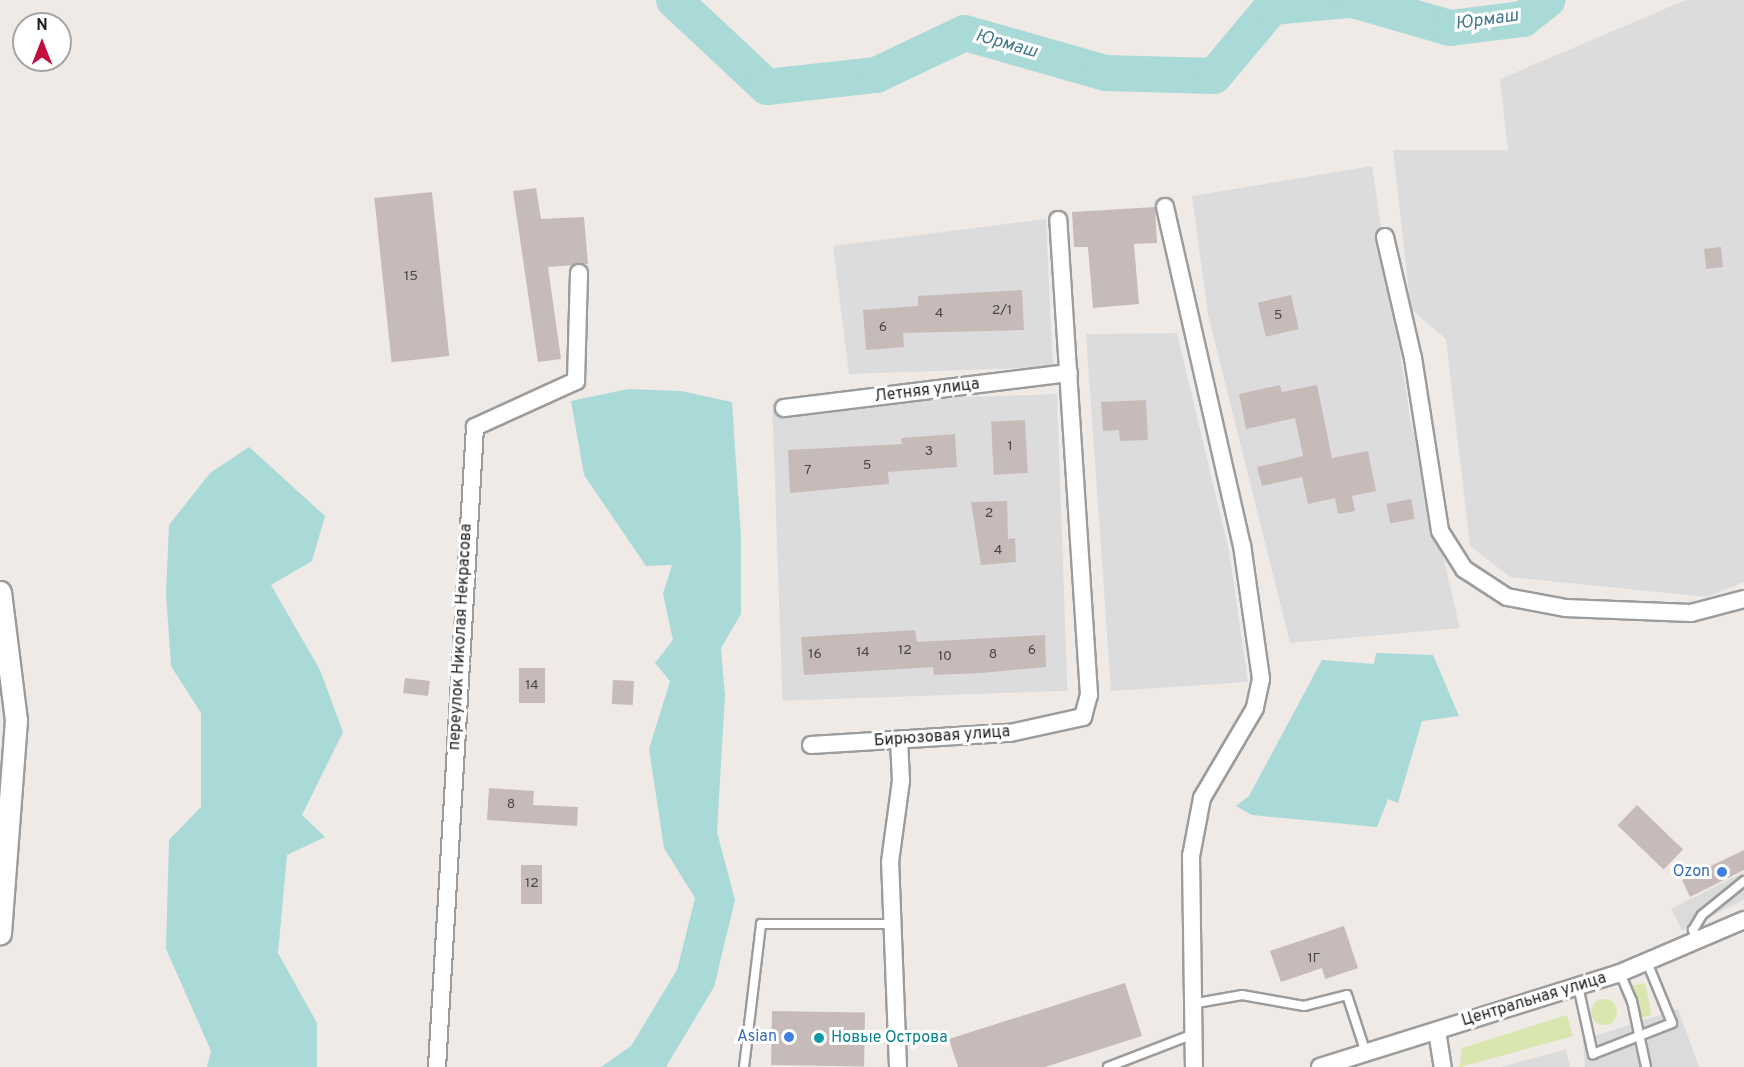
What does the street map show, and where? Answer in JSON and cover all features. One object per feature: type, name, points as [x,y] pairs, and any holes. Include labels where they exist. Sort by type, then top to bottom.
[{"type":"street","points":[[1165,207],[1242,545],[1261,679],[1255,708],[1202,798],[1191,856],[1191,1035],[1194,1067]]},
{"type":"street","points":[[1058,220],[1069,373]]},
{"type":"street","points":[[1385,237],[1413,358],[1440,531],[1464,569],[1508,597],[1565,608],[1690,613],[1744,599]]},
{"type":"street","name":"переулок Николая Некрасова","points":[[437,1067],[475,427],[576,381],[579,273]]},
{"type":"street","name":"Летняя улица","points":[[784,408],[1069,373]]},
{"type":"street","name":"Бирюзовая улица","points":[[811,746],[1010,733],[1083,717],[1089,695],[1069,373]]},
{"type":"street","points":[[0,592],[16,720],[0,933]]},
{"type":"street","points":[[898,1067],[890,862],[901,781],[899,740]]},
{"type":"street","name":"Центральная улица","points":[[1320,1067],[1620,973],[1744,920]]},
{"type":"street","points":[[1437,1030],[1443,1067]]},
{"type":"lane","points":[[1697,940],[1693,930],[1702,915],[1744,881]]},
{"type":"lane","points":[[744,1067],[761,924],[891,924]]},
{"type":"lane","points":[[1578,986],[1593,1054],[1672,1023],[1647,962]]},
{"type":"lane","points":[[1620,973],[1646,1067]]},
{"type":"lane","points":[[1191,1004],[1242,994],[1304,1006],[1347,994],[1366,1053]]},
{"type":"lane","points":[[1108,1067],[1191,1035]]},
{"type":"shaded area","points":[[1686,0],[1744,0],[1744,582],[1707,597],[1510,577],[1470,546],[1446,339],[1411,309],[1393,150],[1508,150],[1500,79]]},
{"type":"shaded area","points":[[1372,166],[1410,418],[1460,628],[1290,643],[1208,315],[1192,196]]},
{"type":"shaded area","points":[[1046,219],[1053,367],[849,374],[833,246]]},
{"type":"shaded area","points":[[1177,333],[1229,551],[1248,682],[1111,691],[1086,334]]},
{"type":"shaded area","points":[[1057,394],[1067,691],[783,701],[772,404]]},
{"type":"shaded area","points":[[1744,872],[1744,900],[1682,930],[1671,909]]},
{"type":"shaded area","points":[[1678,1009],[1699,1067],[1585,1067],[1583,1040]]},
{"type":"shaded area","points":[[1566,1049],[1570,1067],[1501,1067]]},
{"type":"green space","points":[[1645,983],[1652,1015],[1638,1018],[1631,986]]},
{"type":"green space","points":[[1604,999],[1613,1003],[1617,1012],[1613,1021],[1604,1025],[1595,1021],[1591,1012],[1595,1003]]},
{"type":"green space","points":[[1567,1015],[1573,1036],[1460,1067],[1462,1048]]},
{"type":"water","points":[[628,389],[681,391],[732,402],[741,537],[741,614],[721,648],[725,696],[717,832],[735,900],[714,987],[666,1067],[601,1067],[631,1046],[677,970],[695,898],[664,848],[649,749],[670,681],[655,663],[673,640],[663,594],[672,565],[646,566],[584,475],[571,401]]},
{"type":"water","points":[[249,447],[325,516],[312,561],[271,585],[320,670],[343,732],[302,815],[325,837],[287,855],[278,953],[317,1023],[317,1067],[207,1067],[211,1051],[166,949],[169,840],[201,807],[201,713],[171,666],[166,593],[169,525],[210,473]]},
{"type":"water","points":[[1376,653],[1433,655],[1459,716],[1422,721],[1398,803],[1388,799],[1377,827],[1252,815],[1236,806],[1249,796],[1322,660],[1374,664]]},
{"type":"building","points":[[536,188],[541,219],[584,217],[588,264],[548,267],[561,359],[538,362],[513,191]]},
{"type":"building","points":[[432,192],[449,356],[392,362],[374,198]]},
{"type":"building","points":[[1155,207],[1157,243],[1134,244],[1139,304],[1093,308],[1088,247],[1074,247],[1072,212]]},
{"type":"building","points":[[1721,247],[1723,267],[1706,269],[1704,249]]},
{"type":"building","points":[[1022,290],[1024,330],[903,333],[904,347],[866,350],[863,310],[918,306],[918,296]]},
{"type":"building","points":[[1291,295],[1299,329],[1266,337],[1258,303]]},
{"type":"building","points":[[1280,385],[1282,392],[1317,385],[1332,458],[1368,451],[1376,491],[1352,496],[1355,511],[1338,514],[1335,498],[1308,504],[1302,477],[1262,486],[1257,467],[1303,456],[1295,418],[1246,429],[1239,394]]},
{"type":"building","points":[[1146,400],[1148,440],[1120,441],[1119,430],[1103,431],[1101,402]]},
{"type":"building","points":[[1025,420],[1028,473],[994,475],[991,422]]},
{"type":"building","points":[[955,434],[957,467],[888,472],[889,484],[790,493],[788,450],[902,444],[901,438]]},
{"type":"building","points":[[1411,499],[1415,519],[1390,523],[1386,504]]},
{"type":"building","points":[[1007,501],[1008,539],[1015,538],[1016,562],[981,565],[971,502]]},
{"type":"building","points":[[915,630],[917,642],[1045,635],[1046,667],[934,675],[933,667],[804,675],[801,637]]},
{"type":"building","points":[[519,668],[545,668],[545,703],[519,703]]},
{"type":"building","points":[[405,678],[430,681],[428,696],[403,693]]},
{"type":"building","points":[[613,680],[634,681],[633,705],[612,704]]},
{"type":"building","points":[[489,788],[534,791],[533,805],[578,807],[577,826],[487,820]]},
{"type":"building","points":[[1637,805],[1683,849],[1664,870],[1618,825]]},
{"type":"building","points":[[1744,850],[1744,870],[1690,897],[1682,880]]},
{"type":"building","points":[[521,865],[542,865],[542,904],[521,904]]},
{"type":"building","points":[[1344,926],[1358,968],[1325,979],[1322,968],[1281,982],[1270,951]]},
{"type":"building","points":[[1125,983],[1142,1036],[1045,1067],[958,1067],[949,1039]]},
{"type":"building","name":"Новые Острова","points":[[772,1011],[865,1013],[864,1067],[771,1065]]},
{"type":"waterway","name":"Юрмаш","points":[[674,0],[767,87],[876,75],[965,33],[1105,73],[1214,76],[1272,7],[1348,0]]},
{"type":"waterway","name":"Юрмаш","points":[[1353,0],[1450,28],[1523,19],[1547,0]]},
{"type":"place","name":"Ozon","points":[[1722,872]]},
{"type":"place","name":"Asian","points":[[789,1037]]},
{"type":"place","name":"Новые Острова","points":[[819,1038]]}]
